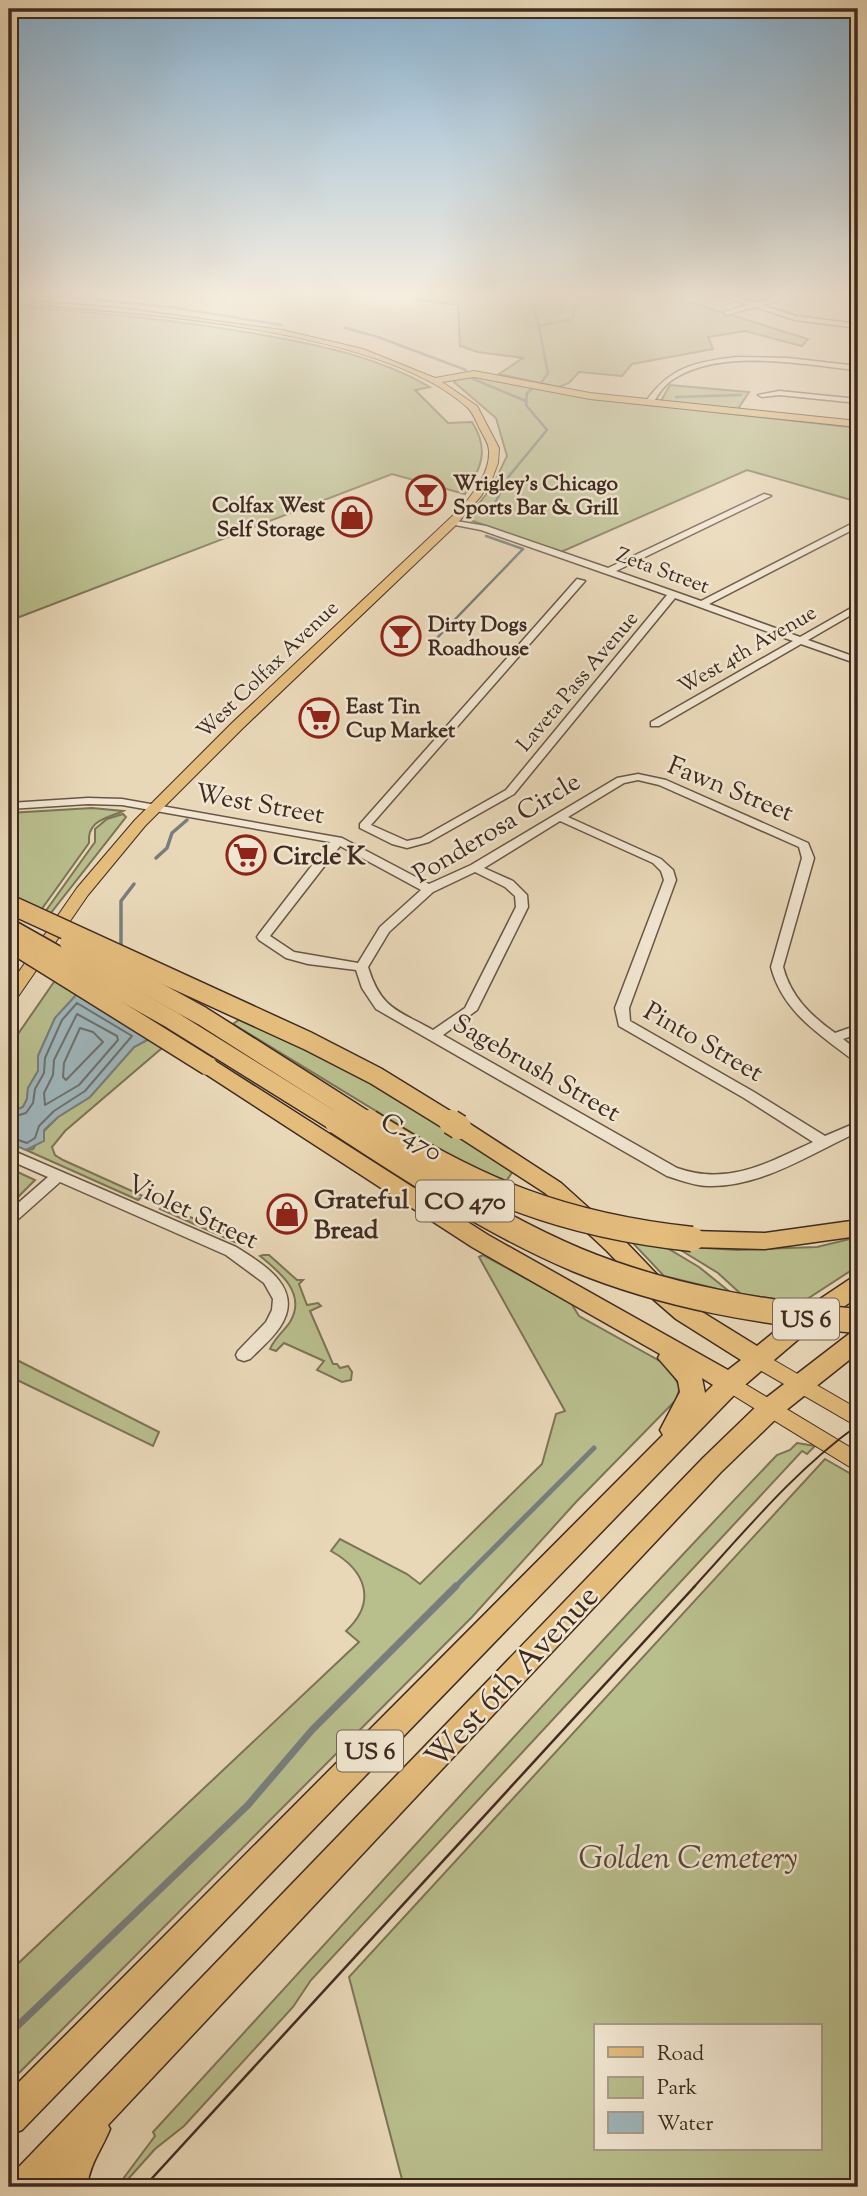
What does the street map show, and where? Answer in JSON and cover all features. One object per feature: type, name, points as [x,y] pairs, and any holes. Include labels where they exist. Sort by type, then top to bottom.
[{"type":"highway","points":[[9,904],[320,1047],[376,1076],[554,1188],[607,1237],[661,1293],[685,1313],[758,1359]]},
{"type":"highway","name":"C-470","points":[[9,913],[202,1016],[429,1160],[519,1203],[604,1228],[692,1239],[765,1241],[858,1228]]},
{"type":"highway","name":"C-470","points":[[9,928],[174,1020],[479,1210],[582,1262],[691,1296],[768,1312],[858,1321]]},
{"type":"highway","points":[[9,941],[515,1262],[564,1287],[730,1383]]},
{"type":"highway","name":"US 6","points":[[758,1359],[806,1319],[858,1285]]},
{"type":"highway","points":[[564,1287],[596,1314],[662,1352],[691,1378],[692,1394],[689,1402],[658,1457]]},
{"type":"highway","name":"US 6","points":[[800,1384],[858,1340]]},
{"type":"highway","name":"West 6th Avenue","points":[[9,2117],[730,1383],[758,1359]]},
{"type":"highway","name":"West 6th Avenue","points":[[25,2187],[612,1569],[771,1408],[800,1384]]},
{"type":"highway","points":[[69,2187],[71,2165],[110,2097]]},
{"type":"main road","name":"West Colfax Avenue","points":[[9,998],[108,858],[155,807],[290,673],[453,522],[485,483],[495,451],[484,418],[458,394]]},
{"type":"main road","points":[[584,394],[858,424]]},
{"type":"main road","points":[[758,1359],[858,1419]]},
{"type":"main road","points":[[730,1383],[858,1463]]},
{"type":"street","points":[[649,403],[655,394]]},
{"type":"street","points":[[794,394],[858,401]]},
{"type":"street","points":[[608,571],[766,496]]},
{"type":"street","name":"Zeta Street","points":[[453,522],[483,528],[858,661]]},
{"type":"street","points":[[701,605],[856,525]]},
{"type":"street","name":"Laveta Pass Avenue","points":[[579,581],[365,826],[407,845],[425,840],[510,792],[673,594]]},
{"type":"street","name":"West 4th Avenue","points":[[654,724],[858,607]]},
{"type":"street","name":"Ponderosa Circle","points":[[362,967],[384,930],[429,889],[475,868],[621,780],[638,777]]},
{"type":"street","name":"Fawn Street","points":[[638,777],[662,782],[804,845],[808,858],[777,967],[779,981],[789,1001],[858,1057]]},
{"type":"street","name":"West Street","points":[[9,806],[104,800],[338,840],[429,889]]},
{"type":"street","name":"Pinto Street","points":[[558,816],[657,861],[667,870],[670,880],[622,1008],[624,1023],[690,1063],[771,1106],[822,1141]]},
{"type":"street","points":[[338,840],[263,937],[290,955],[362,967]]},
{"type":"street","points":[[433,1036],[470,1010],[522,907],[521,895],[509,884],[475,868]]},
{"type":"street","name":"Sagebrush Street","points":[[362,967],[368,988],[381,1006],[672,1172],[710,1182],[748,1177],[822,1141]]},
{"type":"street","points":[[834,1038],[858,1029]]},
{"type":"street","points":[[822,1141],[858,1127]]},
{"type":"street","name":"Violet Street","points":[[13,1156],[231,1251],[266,1276],[280,1295],[279,1314],[275,1322],[244,1355]]},
{"type":"street","points":[[9,1219],[58,1176]]},
{"type":"green space","points":[[9,394],[419,394],[448,423],[472,422],[478,432],[481,459],[465,494],[392,474],[9,621]]},
{"type":"green space","points":[[469,394],[591,394],[681,408],[858,428],[858,502],[747,470],[561,552],[470,520],[468,517],[492,487],[507,456],[496,418]]},
{"type":"green space","points":[[665,394],[747,394],[738,409],[661,401]]},
{"type":"green space","points":[[92,808],[123,811],[94,825],[89,835],[89,843],[41,910],[9,895],[9,813]]},
{"type":"green space","points":[[123,814],[126,817],[50,914],[45,912],[95,842],[95,829],[107,819]]},
{"type":"green space","points":[[56,979],[78,993],[55,1018],[38,1056],[38,1071],[28,1088],[23,1107],[9,1113],[9,1047]]},
{"type":"green space","points":[[243,1017],[394,1095],[513,1171],[505,1183],[450,1156],[233,1024]]},
{"type":"green space","points":[[149,1039],[162,1048],[65,1131],[52,1147],[55,1155],[63,1160],[143,1196],[138,1200],[26,1150],[33,1149],[44,1131],[58,1117],[90,1097],[134,1047]]},
{"type":"green space","points":[[9,1168],[35,1180],[9,1206]]},
{"type":"green space","points":[[163,1206],[239,1237],[239,1241],[237,1243],[160,1209]]},
{"type":"green space","points":[[858,1237],[858,1266],[801,1303],[741,1294],[718,1273],[674,1246],[737,1250],[817,1247]]},
{"type":"green space","points":[[630,1240],[662,1245],[699,1267],[730,1292],[664,1276]]},
{"type":"green space","points":[[269,1255],[297,1280],[303,1280],[299,1284],[307,1305],[318,1303],[321,1306],[310,1311],[333,1364],[340,1368],[348,1366],[352,1372],[351,1380],[342,1382],[317,1370],[324,1361],[284,1343],[276,1351],[270,1349],[290,1322],[295,1302],[289,1284],[260,1256]]},
{"type":"green space","points":[[483,1255],[571,1303],[579,1316],[667,1365],[680,1387],[676,1400],[576,1502],[472,1617],[9,2083],[9,1972],[359,1642],[346,1631],[362,1609],[363,1587],[352,1567],[331,1551],[340,1539],[407,1574],[420,1584],[542,1464],[556,1414],[565,1411],[479,1257]]},
{"type":"green space","points":[[9,1356],[159,1432],[153,1446],[9,1376]]},
{"type":"green space","points":[[797,1443],[815,1446],[807,1454],[802,1451],[311,1980],[293,2007],[184,2126],[155,2149],[121,2187],[117,2187],[155,2136],[153,2132],[463,1792],[777,1455],[790,1450]]},
{"type":"green space","name":"Golden Cemetery","points":[[825,1459],[858,1478],[858,2187],[404,2187],[349,1977]]},
{"type":"water","points":[[78,993],[149,1039],[134,1047],[90,1097],[58,1117],[44,1130],[44,1141],[26,1150],[9,1143],[9,1113],[23,1107],[28,1088],[38,1071],[38,1056],[55,1018]]},
{"type":"waterway","points":[[510,394],[526,401]]},
{"type":"waterway","points":[[492,509],[509,476],[547,430],[526,405],[527,394]]},
{"type":"waterway","points":[[676,397],[741,395]]},
{"type":"waterway","points":[[437,638],[523,549],[486,536]]},
{"type":"waterway","points":[[156,858],[167,848],[172,833],[187,820]]},
{"type":"waterway","points":[[121,949],[121,901],[134,884]]},
{"type":"waterway","points":[[9,2034],[248,1805],[312,1730],[594,1448]]},
{"type":"tram line","points":[[693,1588],[792,1481],[858,1425]]},
{"type":"tram line","points":[[144,2187],[695,1586]]},
{"type":"place","name":"Wrigley's Chicago Sports Bar & Grill","points":[[426,495]]},
{"type":"place","name":"Colfax West Self Storage","points":[[352,517]]},
{"type":"place","name":"Dirty Dogs Roadhouse","points":[[401,636]]},
{"type":"place","name":"East Tin Cup Market","points":[[319,718]]},
{"type":"place","name":"Circle K","points":[[246,855]]},
{"type":"place","name":"Grateful Bread","points":[[287,1214]]}]
